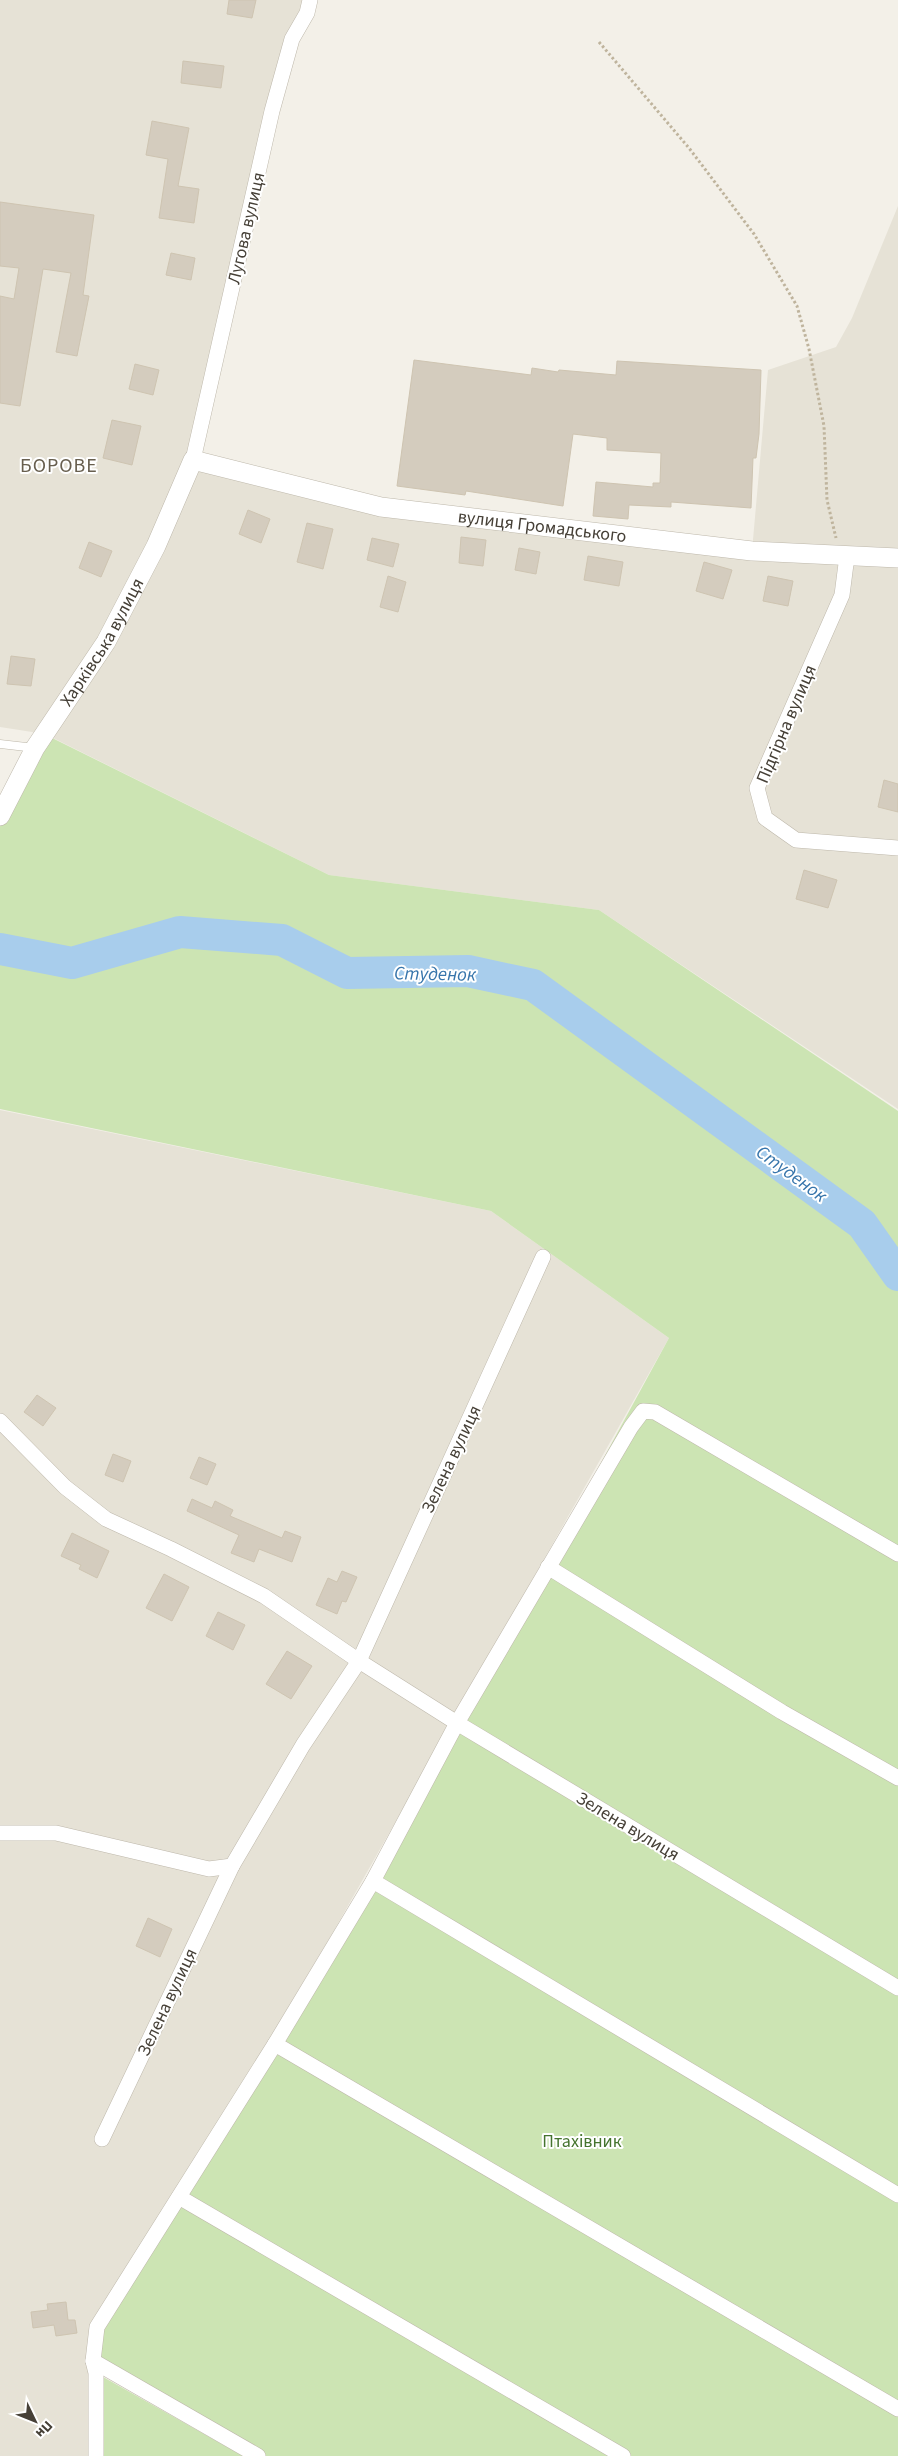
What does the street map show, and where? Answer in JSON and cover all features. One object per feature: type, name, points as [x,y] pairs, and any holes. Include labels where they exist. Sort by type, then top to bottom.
[{"type":"street","name":"Лугова вулиця","points":[[193,460],[272,111],[292,39],[307,12],[310,0]]},
{"type":"street","name":"вулиця Громадського","points":[[193,460],[381,507],[752,551],[898,558]]},
{"type":"street","name":"Харківська вулиця","points":[[0,816],[35,748],[106,642],[156,546],[193,460]]},
{"type":"street","name":"Підгірна вулиця","points":[[847,556],[842,595],[757,788],[766,818],[796,840],[898,848]]},
{"type":"street","name":"Зелена вулиця","points":[[102,2139],[232,1866],[303,1745],[359,1661],[543,1258]]},
{"type":"street","points":[[96,2456],[96,2373],[93,2361],[97,2327],[275,2044],[373,1881],[457,1723],[631,1427],[643,1411],[655,1412],[898,1554]]},
{"type":"street","name":"Зелена вулиця","points":[[0,1421],[65,1487],[106,1519],[172,1549],[264,1596],[359,1661],[457,1723],[898,1988]]},
{"type":"street","points":[[548,1567],[782,1712],[898,1778]]},
{"type":"street","points":[[0,1833],[56,1833],[208,1869],[232,1866]]},
{"type":"street","points":[[373,1881],[898,2195]]},
{"type":"street","points":[[275,2044],[898,2409]]},
{"type":"street","points":[[179,2197],[623,2456]]},
{"type":"street","points":[[93,2361],[258,2456]]},
{"type":"lane","points":[[0,744],[35,748]]},
{"type":"path","points":[[598,42],[695,156],[754,234],[797,306],[809,349],[824,426],[827,500],[834,533],[847,556]]},
{"type":"shaded area","points":[[0,0],[310,0],[292,39],[193,459],[381,507],[752,551],[768,370],[836,347],[852,318],[898,206],[898,1109],[599,910],[329,875],[45,734],[0,727]]},
{"type":"shaded area","points":[[0,1110],[491,1211],[669,1338],[332,1934],[97,2327],[100,2456],[0,2456]]},
{"type":"green space","name":"Птахівник","points":[[44,734],[329,875],[599,910],[898,1111],[898,2456],[255,2456],[93,2361],[97,2327],[384,1861],[669,1338],[491,1211],[0,1109],[0,816]]},
{"type":"green space","points":[[96,2373],[243,2456],[101,2456]]},
{"type":"building","points":[[229,0],[256,0],[252,18],[227,14]]},
{"type":"building","points":[[183,61],[224,66],[221,88],[181,83]]},
{"type":"building","points":[[152,121],[189,128],[178,186],[199,189],[194,223],[159,218],[168,159],[146,155]]},
{"type":"building","points":[[0,202],[94,215],[83,295],[89,296],[77,356],[56,352],[71,273],[43,269],[20,406],[0,403],[0,296],[14,299],[19,268],[0,266]]},
{"type":"building","points":[[171,253],[195,258],[191,280],[166,275]]},
{"type":"building","points":[[414,360],[531,375],[532,368],[558,372],[559,370],[616,375],[617,361],[761,370],[759,434],[756,458],[753,458],[751,508],[671,502],[671,507],[629,505],[628,519],[593,516],[596,482],[653,487],[653,483],[660,483],[661,453],[607,450],[607,438],[573,434],[563,506],[466,491],[465,495],[397,486]]},
{"type":"building","points":[[135,364],[159,370],[153,395],[129,389]]},
{"type":"building","points":[[112,420],[141,426],[132,465],[103,458]]},
{"type":"building","points":[[248,510],[270,519],[261,543],[239,534]]},
{"type":"building","points":[[307,523],[333,529],[323,569],[297,562]]},
{"type":"building","points":[[461,537],[486,540],[483,566],[459,563]]},
{"type":"building","points":[[372,538],[399,544],[393,567],[367,560]]},
{"type":"building","points":[[89,542],[112,551],[101,577],[79,568]]},
{"type":"building","points":[[519,548],[540,552],[536,574],[515,570]]},
{"type":"building","points":[[588,556],[623,562],[619,586],[584,580]]},
{"type":"building","points":[[704,562],[732,570],[723,599],[696,591]]},
{"type":"building","points":[[388,576],[406,582],[398,612],[380,607]]},
{"type":"building","points":[[768,576],[793,581],[788,606],[763,601]]},
{"type":"building","points":[[11,656],[35,659],[31,686],[7,684]]},
{"type":"building","points":[[884,780],[898,784],[898,812],[878,807]]},
{"type":"building","points":[[804,870],[837,880],[828,908],[796,899]]},
{"type":"building","points":[[37,1395],[56,1408],[43,1426],[24,1412]]},
{"type":"building","points":[[113,1454],[131,1461],[123,1482],[105,1475]]},
{"type":"building","points":[[199,1457],[216,1464],[207,1485],[190,1478]]},
{"type":"building","points":[[192,1499],[212,1508],[215,1501],[233,1510],[230,1516],[282,1538],[285,1531],[301,1537],[292,1562],[259,1549],[254,1562],[231,1553],[239,1535],[187,1511]]},
{"type":"building","points":[[72,1533],[109,1551],[97,1578],[79,1569],[81,1565],[61,1556]]},
{"type":"building","points":[[342,1571],[357,1577],[346,1602],[342,1601],[337,1614],[316,1605],[328,1578],[337,1582]]},
{"type":"building","points":[[164,1574],[189,1587],[172,1621],[146,1608]]},
{"type":"building","points":[[218,1612],[245,1625],[233,1650],[206,1636]]},
{"type":"building","points":[[287,1651],[312,1666],[291,1699],[266,1684]]},
{"type":"building","points":[[148,1918],[172,1929],[160,1957],[136,1946]]},
{"type":"building","points":[[66,2302],[68,2320],[75,2320],[77,2333],[56,2336],[54,2325],[33,2328],[31,2312],[48,2310],[47,2304]]},
{"type":"waterway","name":"Студенок","points":[[0,949],[72,963],[180,932],[282,940],[347,973],[468,971],[533,985],[862,1224],[898,1275]]},
{"type":"district","name":"БОРОВЕ","points":[[59,465]]}]
